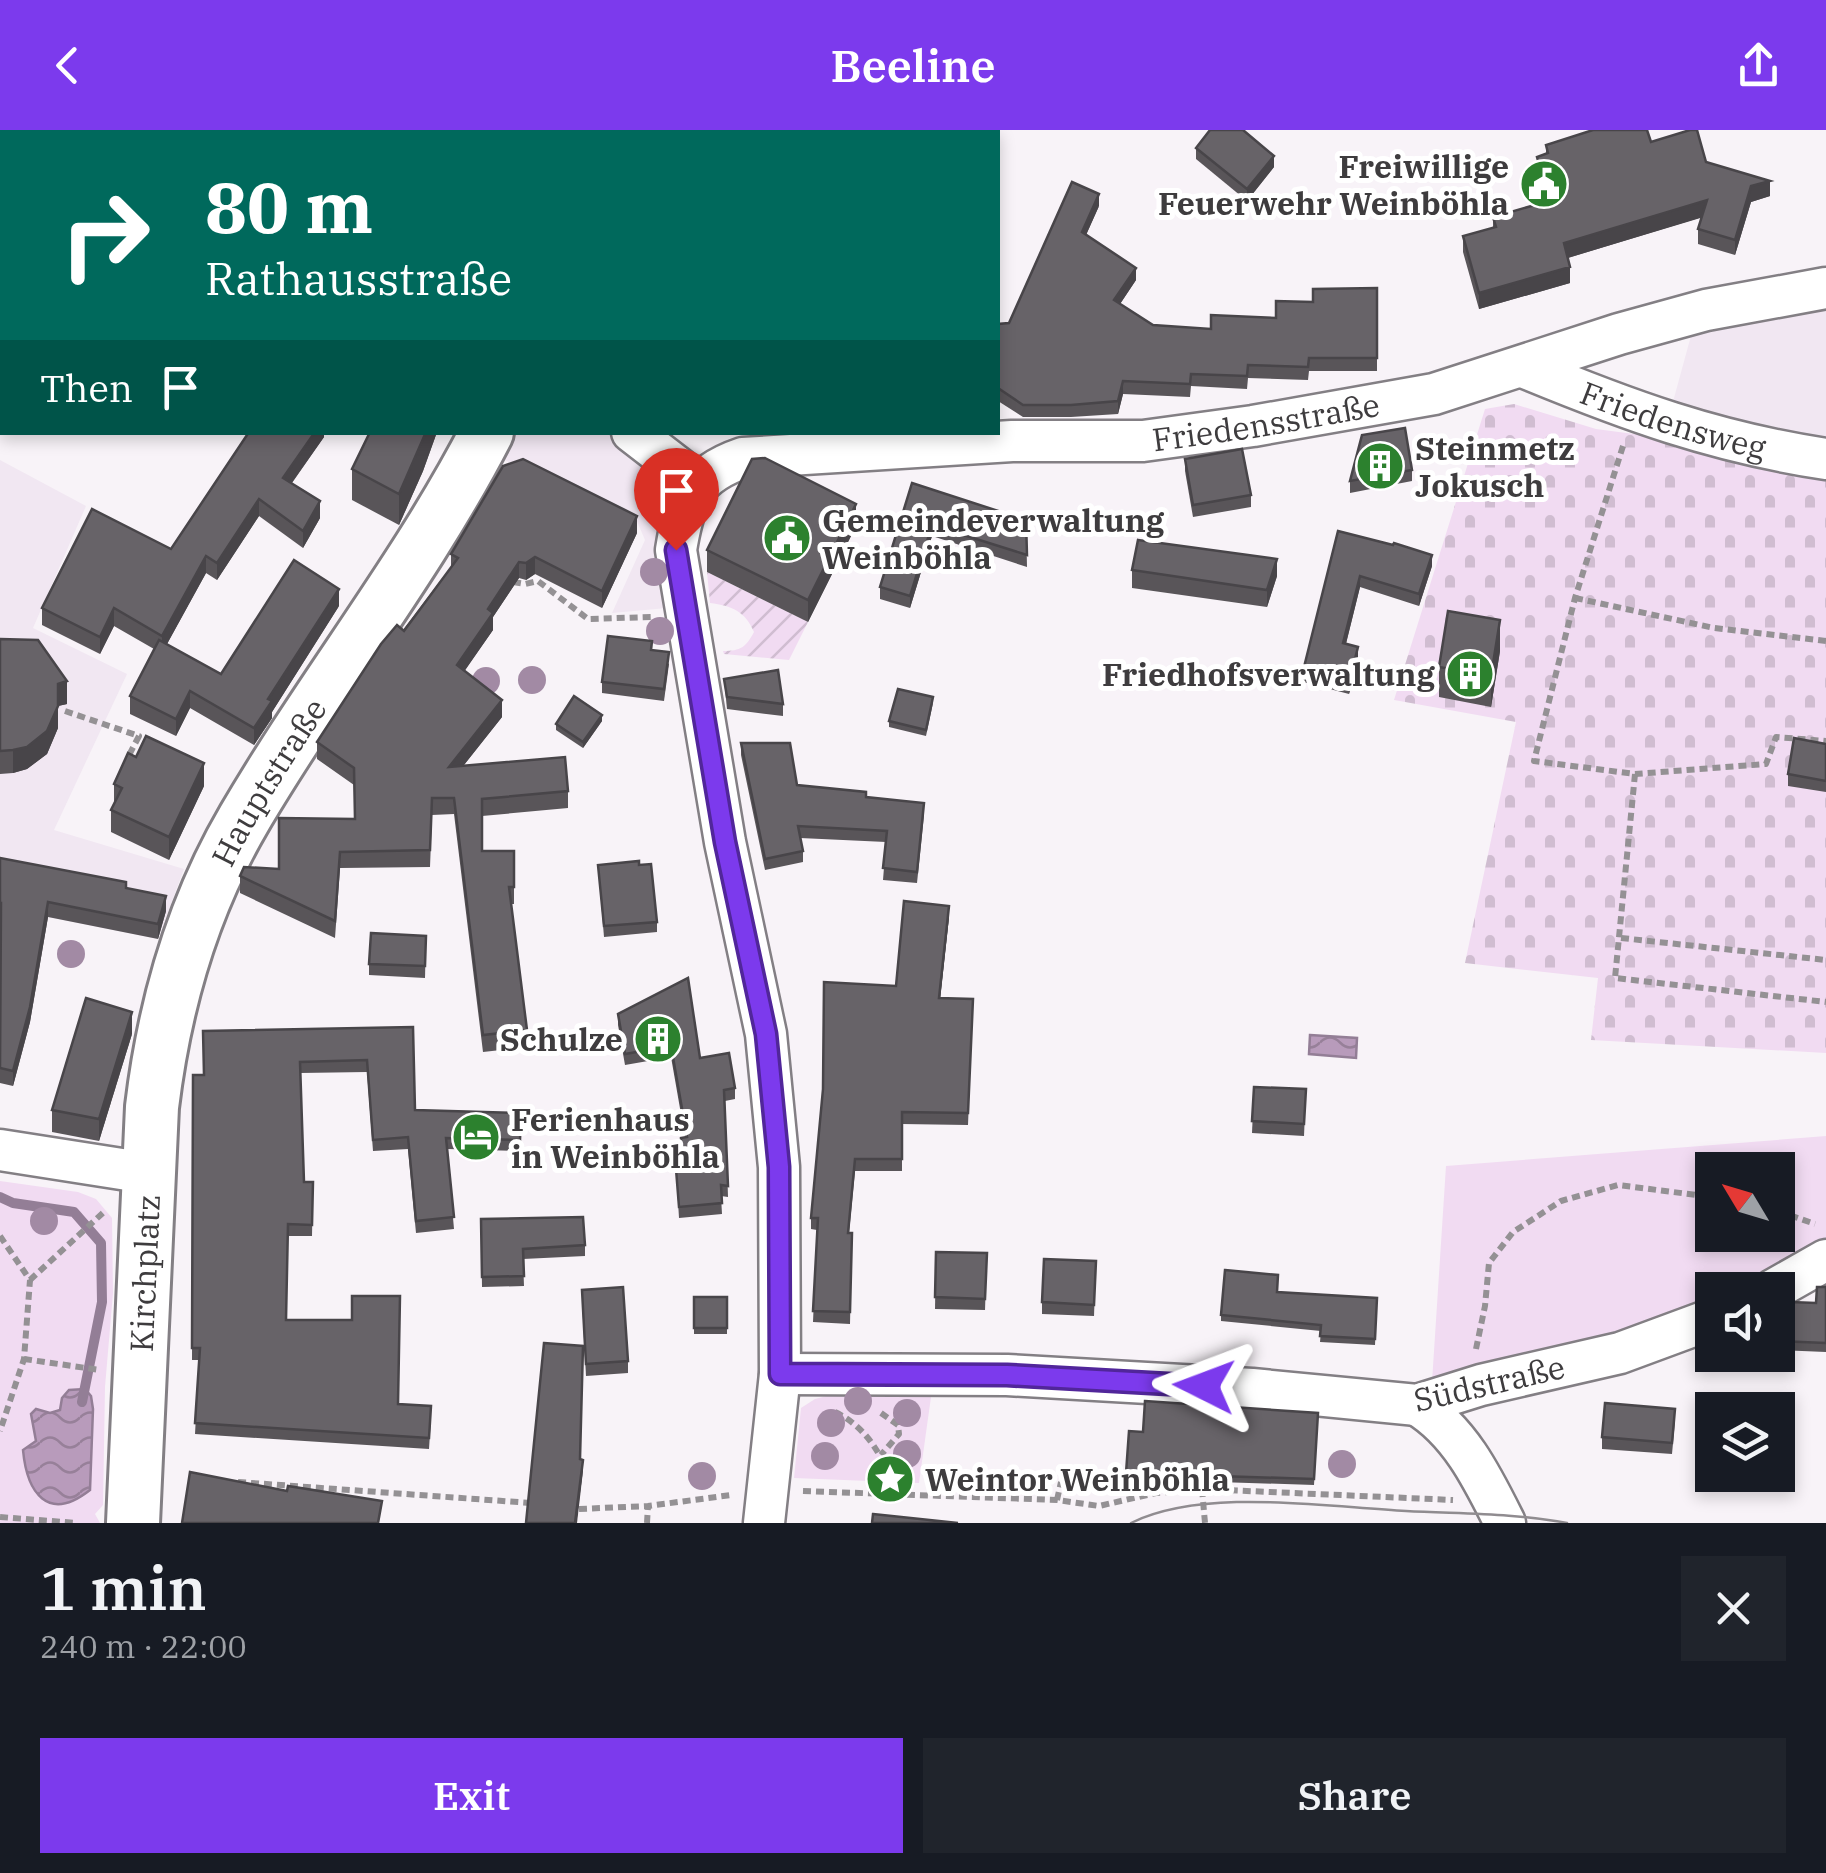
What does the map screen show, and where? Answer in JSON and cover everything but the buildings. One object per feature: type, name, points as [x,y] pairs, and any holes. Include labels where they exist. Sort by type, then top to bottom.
[{"type":"main road","name":"Hauptstraße","points":[[147,1173],[157,1065],[168,1011],[212,884],[243,821],[407,572],[485,435]]},
{"type":"main road","name":"Kirchplatz","points":[[133,1523],[147,1173]]},
{"type":"street","name":"Friedensstraße","points":[[698,483],[717,467],[743,458],[1012,442],[1143,441],[1253,426],[1434,394],[1618,334],[1706,310],[1826,288]]},
{"type":"street","name":"Friedensweg","points":[[1523,367],[1639,414],[1705,435],[1826,460]]},
{"type":"street","points":[[636,435],[698,483],[682,514],[676,550],[725,842],[766,1034],[779,1167],[773,1501]]},
{"type":"street","name":"Kirchplatz","points":[[0,1150],[147,1173]]},
{"type":"street","points":[[1795,1278],[1826,1260]]},
{"type":"street","name":"Südstraße","points":[[778,1382],[1007,1375],[1252,1389],[1417,1405],[1481,1385],[1620,1353],[1695,1325]]},
{"type":"street","points":[[1417,1405],[1436,1417],[1458,1440],[1499,1513]]},
{"type":"path","points":[[1639,414],[1634,434],[1622,446],[1575,598],[1534,761],[1635,774],[1766,764],[1776,737],[1826,741]]},
{"type":"path","points":[[512,582],[538,581],[588,619],[686,614]]},
{"type":"path","points":[[1575,598],[1714,628],[1826,641]]},
{"type":"path","points":[[65,711],[139,736],[124,764]]},
{"type":"path","points":[[1635,774],[1615,978],[1826,1002]]},
{"type":"path","points":[[1621,938],[1826,960]]},
{"type":"path","points":[[1481,1385],[1476,1346],[1485,1306],[1488,1263],[1513,1232],[1561,1201],[1618,1185],[1695,1195]]},
{"type":"path","points":[[1795,1218],[1826,1228]]},
{"type":"path","points":[[30,1280],[93,1222]]},
{"type":"path","points":[[0,1236],[30,1280],[24,1359],[0,1431]]},
{"type":"path","points":[[24,1359],[93,1370]]},
{"type":"path","points":[[778,1382],[848,1418],[881,1455],[893,1494]]},
{"type":"path","points":[[873,1412],[884,1414],[898,1425],[899,1434],[881,1455]]},
{"type":"path","points":[[848,1418],[860,1413]]},
{"type":"path","points":[[235,1482],[531,1503]]},
{"type":"path","points":[[957,1496],[958,1482]]},
{"type":"path","points":[[1057,1500],[1061,1482]]},
{"type":"path","points":[[1202,1489],[1205,1523]]},
{"type":"path","points":[[579,1509],[893,1494],[1057,1500],[1100,1506],[1156,1493],[1202,1489],[1499,1513]]},
{"type":"path","points":[[647,1523],[648,1506]]},
{"type":"path","points":[[0,1517],[78,1523]]},
{"type":"shaded area","points":[[1826,308],[1826,450],[1671,409],[1692,332]]},
{"type":"shaded area","points":[[512,435],[619,435],[661,470],[660,542],[667,608],[612,613],[645,540],[636,519],[500,458]]},
{"type":"shaded area","points":[[0,460],[86,506],[33,628],[127,674],[54,830],[184,869],[158,939],[48,917],[47,922],[0,913]]},
{"type":"green space","points":[[1514,404],[1596,429],[1672,439],[1826,469],[1826,1053],[1591,1040],[1598,978],[1465,963],[1516,722],[1394,700],[1485,409]]},
{"type":"green space","points":[[707,572],[808,622],[789,660],[724,654],[723,651],[742,647],[754,632],[737,611],[710,603]]},
{"type":"green space","points":[[1826,1136],[1826,1246],[1776,1272],[1695,1272],[1695,1310],[1624,1340],[1432,1382],[1446,1166]]},
{"type":"green space","points":[[0,1181],[78,1192],[96,1199],[112,1218],[113,1293],[105,1387],[103,1505],[95,1514],[100,1523],[0,1523]]},
{"type":"green space","points":[[838,1393],[931,1397],[919,1483],[794,1478],[801,1408],[815,1399]]},
{"type":"water","points":[[1310,1035],[1357,1038],[1356,1058],[1309,1054]]},
{"type":"water","points":[[85,1389],[93,1409],[90,1490],[75,1500],[51,1503],[35,1490],[25,1465],[23,1450],[36,1441],[31,1414],[36,1409],[50,1413],[60,1410],[62,1398],[69,1390]]},
{"type":"waterway","points":[[0,1197],[13,1203],[74,1212],[101,1243],[102,1302],[82,1402]]},
{"type":"tram line","points":[[1131,1523],[1160,1512],[1229,1502],[1507,1516],[1567,1523]]},
{"type":"place","name":"Freiwillige Feuerwehr Weinböhla","points":[[1544,184]]},
{"type":"place","name":"Steinmetz Jokusch","points":[[1380,466]]},
{"type":"place","name":"Gemeindeverwaltung Weinböhla","points":[[787,538]]},
{"type":"place","name":"Friedhofsverwaltung","points":[[1470,674]]},
{"type":"place","name":"Schulze","points":[[658,1039]]},
{"type":"place","name":"Ferienhaus in Weinböhla","points":[[476,1137]]},
{"type":"place","name":"Weintor Weinböhla","points":[[890,1479]]},
{"type":"route","points":[[676,550],[725,842],[766,1034],[779,1167],[780,1374],[1007,1375],[1204,1386]]}]
